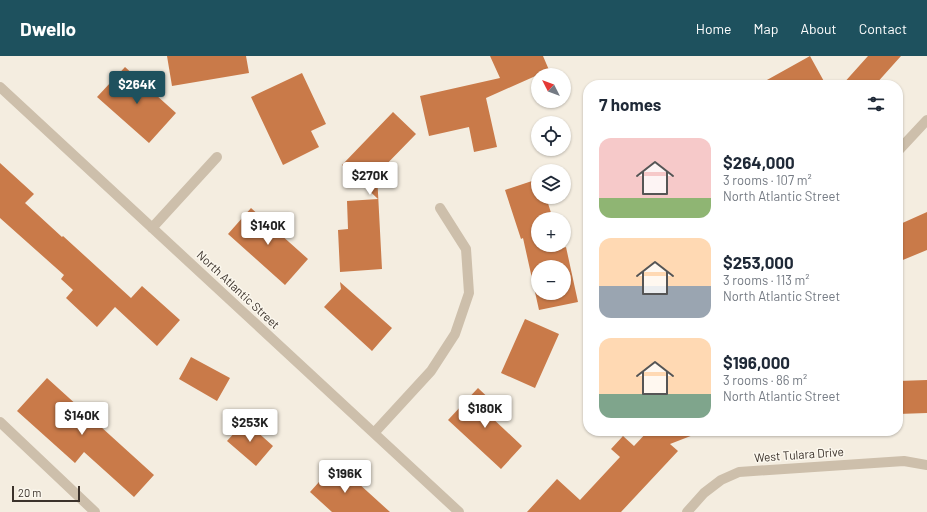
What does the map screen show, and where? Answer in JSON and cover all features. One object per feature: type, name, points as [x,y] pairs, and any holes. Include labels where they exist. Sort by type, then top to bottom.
[{"type":"street","name":"North Atlantic Street","points":[[0,87],[459,512]]},
{"type":"street","points":[[903,146],[927,120]]},
{"type":"street","points":[[152,228],[217,158]]},
{"type":"street","points":[[374,433],[431,371],[455,334],[469,293],[466,249],[440,208]]},
{"type":"street","points":[[0,422],[95,512]]},
{"type":"street","name":"West Tulara Drive","points":[[687,512],[704,493],[721,480],[739,472],[904,461],[927,465]]},
{"type":"building","points":[[167,56],[246,56],[249,73],[172,86]]},
{"type":"building","points":[[490,56],[543,56],[548,68],[531,68],[531,78],[486,98],[497,147],[474,152],[469,127],[429,136],[420,96],[500,78]]},
{"type":"building","points":[[810,56],[823,80],[767,80]]},
{"type":"building","points":[[868,56],[901,56],[879,80],[846,80]]},
{"type":"building","points":[[125,67],[176,113],[149,143],[97,97]]},
{"type":"building","points":[[302,73],[326,124],[311,131],[319,147],[283,165],[251,97]]},
{"type":"building","points":[[393,112],[416,134],[377,174],[382,269],[340,272],[338,230],[348,229],[347,201],[378,199],[342,165]]},
{"type":"building","points":[[0,163],[34,194],[25,203],[131,298],[142,286],[180,320],[157,346],[115,307],[97,327],[66,298],[73,290],[61,279],[64,275],[0,218]]},
{"type":"building","points":[[531,181],[531,204],[548,204],[551,212],[531,212],[531,252],[567,252],[569,260],[531,260],[531,274],[523,238],[521,239],[505,190]]},
{"type":"building","points":[[251,208],[308,259],[285,285],[228,234]]},
{"type":"building","points":[[927,212],[927,250],[903,260],[903,223]]},
{"type":"building","points":[[571,270],[578,302],[539,310],[537,300],[571,300]]},
{"type":"building","points":[[340,282],[392,328],[372,351],[324,307],[341,289]]},
{"type":"building","points":[[525,319],[559,334],[535,388],[501,373]]},
{"type":"building","points":[[191,357],[230,378],[217,401],[179,379]]},
{"type":"building","points":[[47,378],[154,475],[134,497],[84,452],[75,463],[17,411]]},
{"type":"building","points":[[927,380],[927,413],[903,414],[903,381]]},
{"type":"building","points":[[478,388],[497,406],[489,415],[522,446],[501,469],[448,420]]},
{"type":"building","points":[[245,421],[273,446],[256,466],[227,441]]},
{"type":"building","points":[[623,436],[634,446],[643,436],[691,436],[670,444],[678,451],[621,512],[527,512],[557,479],[580,500],[620,457],[611,449]]},
{"type":"building","points":[[336,463],[390,512],[332,512],[310,492]]}]
